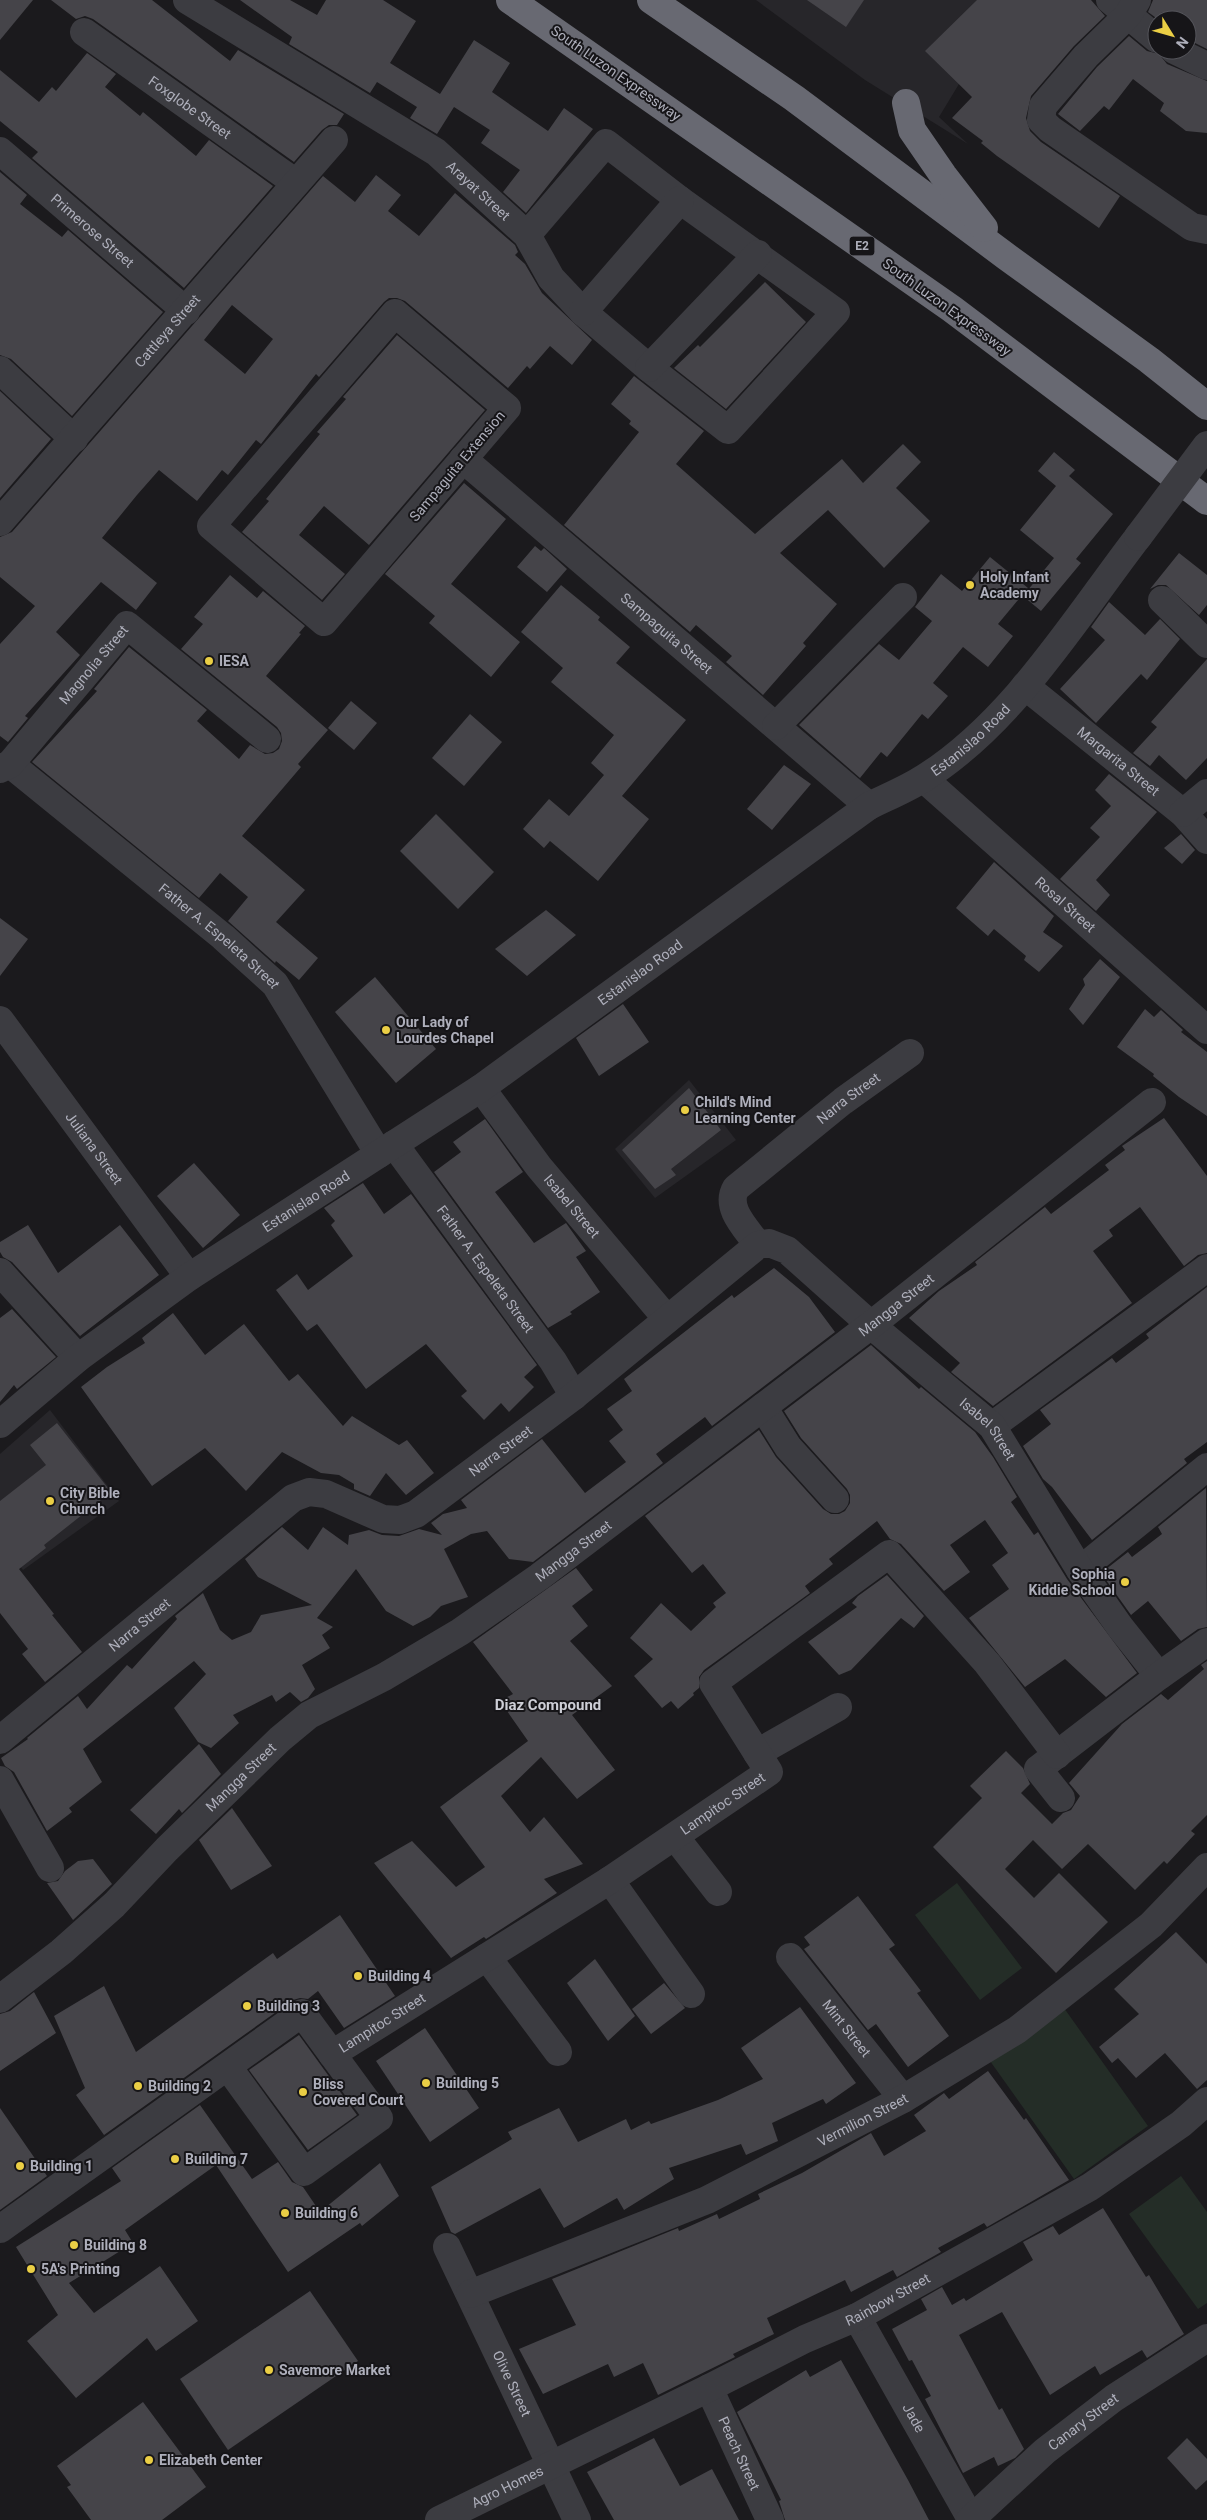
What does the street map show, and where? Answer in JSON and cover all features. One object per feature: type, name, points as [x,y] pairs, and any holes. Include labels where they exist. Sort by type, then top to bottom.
[{"type":"highway","name":"South Luzon Expressway","points":[[510,0],[952,309],[1207,501]]},
{"type":"highway","points":[[651,0],[794,98],[1149,360],[1207,406]]},
{"type":"highway","points":[[906,103],[912,130],[943,175],[1007,257]]},
{"type":"street","name":"Arayat Street","points":[[187,0],[436,152],[528,235],[551,278],[583,312],[649,368],[728,430],[836,312],[758,254]]},
{"type":"street","points":[[1147,28],[1125,5],[1086,56],[1043,106],[1041,120],[1050,129],[1192,227],[1207,230]]},
{"type":"street","name":"Foxglobe Street","points":[[84,32],[296,183]]},
{"type":"street","points":[[1195,60],[1207,66]]},
{"type":"street","name":"Cattleya Street","points":[[0,522],[334,140]]},
{"type":"street","points":[[528,235],[606,143],[680,200],[758,254],[649,368]]},
{"type":"street","name":"Primerose Street","points":[[0,151],[186,311]]},
{"type":"street","points":[[583,312],[680,200]]},
{"type":"street","name":"Sampaguita Extension","points":[[395,313],[507,408],[463,459],[324,622],[211,526],[395,313]]},
{"type":"street","points":[[0,370],[74,439]]},
{"type":"street","name":"Estanislao Road","points":[[0,1424],[78,1358],[189,1277],[481,1088],[869,806],[924,778],[971,742],[1025,686],[1207,445]]},
{"type":"street","name":"Sampaguita Street","points":[[463,459],[869,806]]},
{"type":"street","points":[[776,726],[903,597]]},
{"type":"street","points":[[1162,600],[1207,644]]},
{"type":"street","name":"Magnolia Street","points":[[5,766],[127,625],[267,739]]},
{"type":"street","name":"Margarita Street","points":[[1025,686],[1182,813],[1207,840]]},
{"type":"street","name":"Father A. Espeleta Street","points":[[5,766],[223,937],[275,984],[387,1149],[553,1362],[574,1396]]},
{"type":"street","name":"Rosal Street","points":[[924,778],[1207,1030]]},
{"type":"street","points":[[1182,813],[1207,793]]},
{"type":"street","name":"Juliana Street","points":[[0,1020],[189,1277]]},
{"type":"street","name":"Narra Street","points":[[0,1740],[293,1498],[309,1492],[326,1494],[383,1519],[400,1520],[416,1514],[574,1396],[758,1245],[731,1205],[731,1197],[736,1188],[843,1101],[910,1053]]},
{"type":"street","name":"Isabel Street","points":[[481,1088],[539,1167],[667,1319]]},
{"type":"street","name":"Mangga Street","points":[[0,1999],[61,1952],[114,1905],[216,1801],[280,1739],[309,1715],[384,1677],[460,1632],[539,1576],[871,1325],[1152,1102]]},
{"type":"street","name":"Isabel Street","points":[[758,1245],[769,1243],[787,1250],[871,1325],[992,1426],[1080,1570],[1120,1627],[1159,1676]]},
{"type":"street","points":[[992,1426],[1207,1268]]},
{"type":"street","points":[[0,1272],[78,1358]]},
{"type":"street","points":[[763,1407],[788,1447],[835,1499]]},
{"type":"street","points":[[1080,1570],[1207,1467]]},
{"type":"street","name":"Lampitoc Street","points":[[332,2054],[676,1838],[769,1772],[713,1683],[889,1554],[987,1663],[1057,1755]]},
{"type":"street","points":[[1061,1798],[1038,1769],[1159,1676],[1207,1642]]},
{"type":"street","points":[[757,1753],[838,1707]]},
{"type":"street","points":[[0,1780],[50,1868]]},
{"type":"street","points":[[676,1838],[718,1892]]},
{"type":"street","name":"Vermilion Street","points":[[470,2294],[708,2200],[903,2099],[1017,2030],[1151,1925],[1207,1867]]},
{"type":"street","points":[[610,1880],[691,1994]]},
{"type":"street","points":[[487,1957],[558,2052]]},
{"type":"street","name":"Mint Street","points":[[790,1957],[903,2099]]},
{"type":"street","points":[[0,2229],[302,2013],[379,2118],[304,2172],[228,2067]]},
{"type":"street","name":"Rainbow Street","points":[[550,2467],[805,2339],[857,2317],[1090,2187],[1181,2124],[1207,2101]]},
{"type":"street","name":"Olive Street","points":[[447,2247],[550,2467],[577,2520]]},
{"type":"street","name":"Jade","points":[[857,2317],[971,2520]]},
{"type":"street","name":"Canary Street","points":[[971,2520],[1045,2451],[1114,2398],[1207,2338]]},
{"type":"street","name":"Peach Street","points":[[709,2388],[770,2520]]},
{"type":"street","name":"Agro Homes","points":[[439,2520],[550,2467]]},
{"type":"shaded area","points":[[756,0],[1041,0],[962,79],[939,117],[968,144],[865,80]]},
{"type":"shaded area","name":"Child's Mind Learning Center","points":[[689,1080],[736,1140],[655,1198],[615,1149]]},
{"type":"shaded area","points":[[50,1410],[119,1501],[23,1570],[0,1540],[0,1454]]},
{"type":"shaded area","points":[[957,1883],[1022,1968],[980,2000],[915,1915]]},
{"type":"shaded area","points":[[1064,2008],[1148,2126],[1074,2179],[990,2061]]},
{"type":"shaded area","points":[[1181,2176],[1207,2212],[1207,2303],[1198,2309],[1129,2214]]},
{"type":"building","points":[[0,0],[33,0],[0,40]]},
{"type":"building","points":[[51,0],[152,0],[230,61],[238,50],[344,114],[337,125],[329,125],[322,130],[294,162],[93,19],[85,16],[76,19]]},
{"type":"building","points":[[240,0],[290,0],[317,15],[326,0],[383,0],[416,21],[390,63],[440,94],[474,40],[510,63],[492,92],[548,131],[564,108],[593,129],[526,213],[503,192],[520,170],[481,143],[490,130],[454,107],[437,134],[410,118],[417,107],[377,82],[370,93],[289,44],[292,37]]},
{"type":"building","points":[[807,0],[864,0],[846,27]]},
{"type":"building","points":[[977,0],[1091,0],[1105,16],[1074,46],[1031,96],[1026,118],[1030,131],[1041,142],[1120,196],[1099,228],[997,156],[981,143],[983,141],[952,118],[972,97],[925,51]]},
{"type":"building","points":[[1153,0],[1207,0],[1207,49],[1197,44],[1197,10],[1149,10]]},
{"type":"building","points":[[1129,36],[1147,51],[1147,60],[1164,60],[1167,64],[1207,81],[1207,133],[1186,131],[1160,111],[1164,103],[1133,79],[1109,110],[1104,106],[1080,131],[1058,114],[1097,67]]},
{"type":"building","points":[[87,53],[116,74],[105,87],[140,116],[143,112],[196,156],[209,140],[273,186],[184,288],[32,158],[38,152],[0,121],[0,70],[39,102],[52,87],[56,91]]},
{"type":"building","points":[[0,172],[27,195],[20,204],[62,237],[68,230],[163,312],[72,416],[11,359],[0,355]]},
{"type":"building","points":[[376,175],[401,195],[388,211],[419,236],[455,193],[515,245],[518,252],[515,255],[525,264],[542,293],[592,340],[572,365],[550,346],[530,369],[527,366],[508,388],[405,301],[389,298],[319,377],[316,374],[261,444],[256,440],[228,475],[222,470],[197,501],[159,470],[137,495],[102,538],[157,583],[136,610],[101,582],[56,632],[80,655],[25,716],[28,718],[8,742],[0,736],[0,644],[35,606],[0,577],[0,537],[12,532],[323,176],[355,202]],"holes":[[[232,305],[273,339],[245,374],[204,340]]]},
{"type":"building","points":[[765,282],[806,322],[726,409],[674,368],[698,345],[700,347]]},
{"type":"building","points":[[397,335],[485,410],[369,545],[324,506],[299,535],[345,574],[322,600],[242,532],[269,501],[266,499],[320,434],[317,432],[346,399],[343,397]]},
{"type":"building","points":[[634,376],[704,431],[676,464],[755,534],[842,459],[863,483],[903,444],[921,462],[896,488],[930,521],[884,568],[828,510],[780,553],[837,604],[803,643],[806,646],[763,695],[726,662],[732,656],[696,625],[690,632],[564,525],[639,432],[629,424],[631,421],[611,404]]},
{"type":"building","points":[[0,391],[51,439],[0,498]]},
{"type":"building","points":[[1054,452],[1075,470],[1069,476],[1113,514],[1076,559],[1081,563],[1041,611],[1023,596],[1054,558],[1020,530],[1056,486],[1038,471]]},
{"type":"building","points":[[464,483],[506,519],[451,584],[520,642],[491,677],[429,623],[435,616],[385,574]]},
{"type":"building","points":[[535,546],[541,551],[544,548],[567,569],[547,592],[517,567]]},
{"type":"building","points":[[1179,553],[1207,575],[1207,605],[1199,615],[1166,585],[1158,585],[1150,589]]},
{"type":"building","points":[[990,557],[1028,588],[998,624],[1013,636],[988,667],[963,647],[933,683],[948,696],[928,719],[922,714],[887,757],[881,752],[860,778],[799,725],[879,644],[899,660],[932,621],[915,607],[941,574],[962,591]]},
{"type":"building","points":[[230,575],[257,598],[263,591],[305,626],[299,633],[301,634],[266,676],[328,730],[298,764],[301,767],[242,836],[305,890],[276,922],[318,958],[299,980],[276,961],[275,963],[228,921],[248,897],[220,873],[199,898],[32,762],[97,691],[94,689],[129,647],[207,710],[197,721],[239,759],[250,745],[265,754],[273,753],[279,749],[282,741],[281,733],[277,727],[181,649],[203,624],[194,617]]},
{"type":"building","points":[[561,585],[600,617],[598,620],[630,647],[616,663],[686,720],[622,796],[649,819],[598,881],[550,841],[544,848],[523,829],[549,799],[569,816],[604,775],[591,763],[614,735],[551,682],[563,668],[521,632]]},
{"type":"building","points":[[1109,602],[1145,635],[1160,619],[1180,639],[1147,680],[1141,674],[1096,723],[1060,689],[1105,640],[1091,627]]},
{"type":"building","points":[[1207,659],[1207,758],[1186,780],[1159,755],[1150,766],[1133,753],[1157,727],[1151,722]]},
{"type":"building","points":[[351,701],[377,723],[354,750],[328,728]]},
{"type":"building","points":[[470,714],[502,742],[464,786],[432,758]]},
{"type":"building","points":[[784,765],[811,784],[772,830],[747,809]]},
{"type":"building","points":[[1109,774],[1157,812],[1096,880],[1110,895],[1096,911],[1060,879],[1100,837],[1090,828],[1111,806],[1095,790]]},
{"type":"building","points":[[436,814],[494,872],[458,909],[400,851]]},
{"type":"building","points":[[1181,834],[1195,850],[1182,864],[1164,848]]},
{"type":"building","points":[[994,862],[1054,916],[1043,932],[1063,946],[1039,972],[1024,960],[1026,956],[994,929],[988,936],[956,908]]},
{"type":"building","points":[[546,910],[576,935],[527,976],[495,949]]},
{"type":"building","points":[[0,918],[28,939],[0,976]]},
{"type":"building","points":[[1100,959],[1120,977],[1083,1025],[1069,1009],[1085,985],[1083,979]]},
{"type":"building","name":"Our Lady of Lourdes Chapel","points":[[375,977],[436,1049],[396,1083],[335,1012]]},
{"type":"building","points":[[623,1004],[649,1042],[599,1076],[576,1038]]},
{"type":"building","points":[[1145,1009],[1154,1017],[1161,1010],[1183,1030],[1181,1032],[1207,1052],[1207,1116],[1179,1097],[1153,1076],[1154,1074],[1117,1047]]},
{"type":"building","name":"Child's Mind Learning Center","points":[[689,1088],[721,1130],[671,1169],[676,1175],[655,1189],[622,1150]]},
{"type":"building","points":[[1164,1118],[1207,1176],[1207,1253],[1198,1255],[1184,1266],[1140,1207],[1109,1230],[1113,1236],[1093,1251],[1132,1303],[993,1406],[951,1372],[960,1363],[909,1318],[939,1291],[977,1265],[975,1262],[1045,1207],[1051,1214],[1109,1170],[1105,1165],[1125,1150],[1122,1146]]},
{"type":"building","points":[[485,1119],[523,1172],[495,1192],[534,1243],[566,1223],[586,1251],[576,1257],[600,1292],[570,1312],[572,1314],[548,1328],[434,1172],[461,1152],[453,1142]]},
{"type":"building","points":[[194,1163],[240,1215],[203,1248],[157,1196]]},
{"type":"building","points":[[363,1183],[384,1214],[411,1194],[537,1365],[524,1377],[534,1387],[509,1412],[501,1403],[484,1420],[461,1396],[467,1391],[426,1344],[366,1389],[317,1324],[307,1331],[276,1290],[297,1274],[308,1290],[353,1256],[331,1225],[335,1221],[324,1208]]},
{"type":"building","points":[[28,1225],[58,1273],[120,1225],[159,1275],[80,1336],[12,1262],[3,1257],[0,1252],[0,1242]]},
{"type":"building","points":[[774,1268],[809,1297],[835,1332],[712,1426],[705,1417],[656,1454],[663,1463],[533,1562],[509,1559],[487,1531],[471,1534],[444,1549],[468,1597],[441,1606],[430,1617],[413,1626],[386,1611],[356,1569],[317,1618],[333,1627],[322,1635],[330,1648],[302,1665],[315,1689],[308,1698],[301,1702],[290,1692],[276,1702],[272,1695],[233,1715],[239,1723],[211,1748],[198,1742],[174,1708],[206,1674],[194,1661],[83,1749],[102,1782],[69,1808],[72,1812],[47,1831],[14,1772],[5,1766],[1,1758],[28,1739],[78,1696],[87,1709],[127,1665],[132,1669],[177,1619],[175,1616],[203,1593],[220,1630],[232,1640],[251,1632],[261,1615],[312,1605],[258,1577],[245,1559],[282,1527],[308,1550],[323,1527],[348,1545],[349,1535],[369,1530],[382,1535],[399,1536],[419,1529],[442,1535],[431,1523],[443,1514],[467,1508],[461,1500],[542,1439],[585,1493],[626,1462],[609,1441],[623,1430],[607,1409],[632,1391],[624,1379],[732,1295],[734,1298]]},
{"type":"building","points":[[1207,1287],[1207,1442],[1184,1459],[1187,1463],[1092,1540],[1052,1487],[1043,1479],[1023,1446],[1051,1424],[1040,1410],[1112,1358],[1116,1363],[1149,1338],[1146,1334]]},
{"type":"building","points":[[12,1309],[56,1357],[17,1389],[14,1385],[0,1402],[0,1318]]},
{"type":"building","points":[[173,1313],[205,1355],[244,1324],[289,1381],[298,1374],[343,1426],[352,1416],[399,1445],[407,1440],[434,1473],[406,1495],[386,1473],[370,1496],[354,1489],[354,1484],[339,1475],[321,1473],[282,1452],[246,1491],[205,1448],[152,1486],[81,1387],[107,1367],[145,1343],[142,1338]]},
{"type":"building","points":[[871,1345],[919,1389],[921,1387],[975,1432],[993,1457],[1017,1497],[1011,1502],[1034,1535],[1038,1532],[1067,1579],[1137,1673],[1106,1697],[1065,1659],[1025,1687],[969,1618],[1009,1589],[992,1565],[1008,1553],[985,1520],[950,1545],[970,1572],[944,1591],[901,1544],[890,1539],[877,1521],[829,1559],[833,1564],[805,1586],[810,1593],[704,1670],[699,1677],[699,1688],[678,1709],[671,1701],[662,1708],[634,1676],[653,1659],[630,1638],[661,1603],[691,1631],[716,1607],[713,1603],[726,1593],[703,1564],[692,1573],[645,1516],[759,1430],[776,1457],[823,1509],[831,1514],[839,1514],[845,1511],[850,1503],[850,1495],[847,1489],[801,1438],[784,1411]]},
{"type":"building","points":[[57,1423],[111,1492],[44,1545],[46,1548],[19,1569],[54,1614],[52,1615],[82,1652],[45,1682],[22,1654],[28,1649],[0,1613],[0,1501],[46,1465],[30,1445]]},
{"type":"building","points":[[1206,1488],[1207,1627],[1198,1629],[1181,1641],[1148,1601],[1131,1615],[1101,1573],[1128,1552],[1132,1557],[1162,1534],[1158,1527]]},
{"type":"building","points":[[576,1568],[593,1590],[572,1606],[588,1626],[570,1641],[612,1686],[572,1715],[615,1770],[577,1799],[541,1757],[501,1796],[530,1832],[544,1817],[583,1864],[544,1879],[557,1893],[486,1939],[484,1937],[451,1958],[374,1863],[412,1841],[456,1887],[485,1867],[440,1807],[528,1741],[500,1701],[513,1694],[473,1642]]},
{"type":"building","points":[[887,1575],[924,1616],[914,1628],[901,1618],[851,1670],[839,1675],[808,1642],[857,1607],[852,1603],[858,1596]]},
{"type":"building","points":[[1207,1661],[1207,1815],[1191,1831],[1195,1834],[1167,1864],[1164,1861],[1135,1890],[1088,1844],[1062,1869],[1033,1840],[1005,1869],[1034,1898],[1059,1873],[1108,1922],[1056,1973],[933,1847],[982,1798],[970,1786],[1006,1751],[1023,1768],[1030,1784],[1021,1793],[1052,1824],[1063,1813],[1071,1810],[1080,1796],[1069,1783],[1122,1724],[1161,1694],[1168,1700],[1204,1669],[1201,1665]]},
{"type":"building","points":[[199,1744],[221,1774],[182,1813],[179,1809],[156,1834],[130,1810]]},
{"type":"building","points":[[232,1808],[272,1866],[231,1890],[199,1840]]},
{"type":"building","points":[[93,1859],[112,1884],[73,1920],[47,1883],[58,1881],[65,1871],[78,1861]]},
{"type":"building","points":[[858,1896],[895,1945],[889,1949],[921,1991],[917,1993],[949,2036],[908,2067],[876,2024],[868,2030],[804,1949],[810,1945],[804,1937]]},
{"type":"building","points":[[340,1915],[395,1996],[344,2028],[318,1991],[308,1999],[300,1998],[293,2000],[104,2135],[76,2095],[85,2088],[54,2016],[104,1986],[136,2052],[273,1953],[277,1959]]},
{"type":"building","points":[[1176,1932],[1207,1964],[1207,2080],[1197,2089],[1165,2053],[1136,2078],[1118,2058],[1112,2063],[1099,2047],[1139,2014],[1114,1989]]},
{"type":"building","points":[[595,1959],[635,2016],[608,2041],[567,1983]]},
{"type":"building","points":[[664,1983],[685,2008],[651,2034],[632,2009]]},
{"type":"building","points":[[34,1992],[56,2033],[0,2071],[0,2014],[10,2011]]},
{"type":"building","points":[[800,2007],[856,2083],[826,2104],[823,2099],[772,2123],[778,2141],[746,2155],[741,2144],[669,2168],[674,2179],[624,2210],[617,2198],[564,2228],[540,2188],[455,2234],[451,2232],[431,2187],[512,2139],[508,2132],[559,2108],[578,2142],[626,2119],[631,2130],[649,2121],[651,2124],[718,2100],[763,2079],[741,2048]]},
{"type":"building","name":"Building 5","points":[[425,2028],[479,2108],[430,2142],[376,2061]]},
{"type":"building","name":"Bliss Covered Court","points":[[299,2035],[357,2115],[308,2150],[249,2070]]},
{"type":"building","points":[[988,2071],[1024,2120],[1026,2118],[1069,2180],[987,2227],[984,2223],[938,2248],[941,2252],[897,2277],[893,2270],[851,2292],[845,2280],[767,2318],[774,2334],[733,2354],[735,2357],[658,2395],[643,2363],[614,2377],[608,2364],[543,2394],[519,2349],[576,2325],[552,2279],[678,2228],[679,2231],[717,2214],[719,2219],[760,2199],[758,2194],[802,2173],[871,2133],[884,2156],[926,2131],[914,2115],[944,2093],[949,2099]]},
{"type":"building","points":[[200,2105],[252,2179],[278,2162],[292,2182],[303,2187],[320,2212],[380,2163],[399,2196],[362,2226],[360,2223],[288,2272],[216,2165],[125,2230],[133,2243],[69,2283],[94,2313],[160,2266],[198,2321],[156,2351],[147,2338],[76,2398],[27,2341],[58,2315],[16,2247],[121,2181],[112,2168]]},
{"type":"building","name":"Building 1","points":[[0,2108],[47,2176],[0,2210]]},
{"type":"building","points":[[1103,2208],[1146,2277],[1149,2275],[1184,2334],[1147,2358],[1142,2350],[1100,2375],[1095,2366],[1050,2395],[1002,2312],[959,2335],[999,2410],[1002,2408],[1024,2449],[1015,2458],[998,2466],[994,2457],[963,2473],[925,2399],[931,2396],[912,2360],[909,2361],[892,2329],[927,2310],[921,2299],[942,2287],[952,2305],[964,2298],[966,2301],[1033,2260],[1023,2242],[1053,2226],[1059,2235]]},
{"type":"building","name":"Savemore Market","points":[[310,2291],[358,2361],[228,2450],[180,2379]]},
{"type":"building","points":[[841,2360],[929,2520],[785,2520],[779,2501],[781,2500],[737,2412],[806,2370],[810,2377]]},
{"type":"building","name":"Elizabeth Center","points":[[143,2402],[206,2487],[162,2520],[91,2520],[67,2487],[71,2485],[57,2466]]},
{"type":"building","points":[[654,2438],[680,2486],[712,2469],[739,2520],[614,2520],[587,2472]]},
{"type":"building","points":[[1187,2438],[1207,2459],[1207,2480],[1196,2490],[1167,2458]]},
{"type":"place","name":"Holy Infant Academy","points":[[970,585]]},
{"type":"place","name":"IESA","points":[[209,661]]},
{"type":"place","name":"Our Lady of Lourdes Chapel","points":[[386,1030]]},
{"type":"place","name":"Child's Mind Learning Center","points":[[685,1110]]},
{"type":"place","name":"City Bible Church","points":[[50,1501]]},
{"type":"place","name":"Sophia Kiddie School","points":[[1125,1582]]},
{"type":"place","name":"Building 4","points":[[358,1976]]},
{"type":"place","name":"Building 3","points":[[247,2006]]},
{"type":"place","name":"Building 5","points":[[426,2083]]},
{"type":"place","name":"Building 2","points":[[138,2086]]},
{"type":"place","name":"Bliss Covered Court","points":[[303,2092]]},
{"type":"place","name":"Building 7","points":[[175,2159]]},
{"type":"place","name":"Building 1","points":[[20,2166]]},
{"type":"place","name":"Building 6","points":[[285,2213]]},
{"type":"place","name":"Building 8","points":[[74,2245]]},
{"type":"place","name":"5A's Printing","points":[[31,2269]]},
{"type":"place","name":"Savemore Market","points":[[269,2370]]},
{"type":"place","name":"Elizabeth Center","points":[[149,2460]]},
{"type":"district","name":"Diaz Compound","points":[[548,1705]]}]
